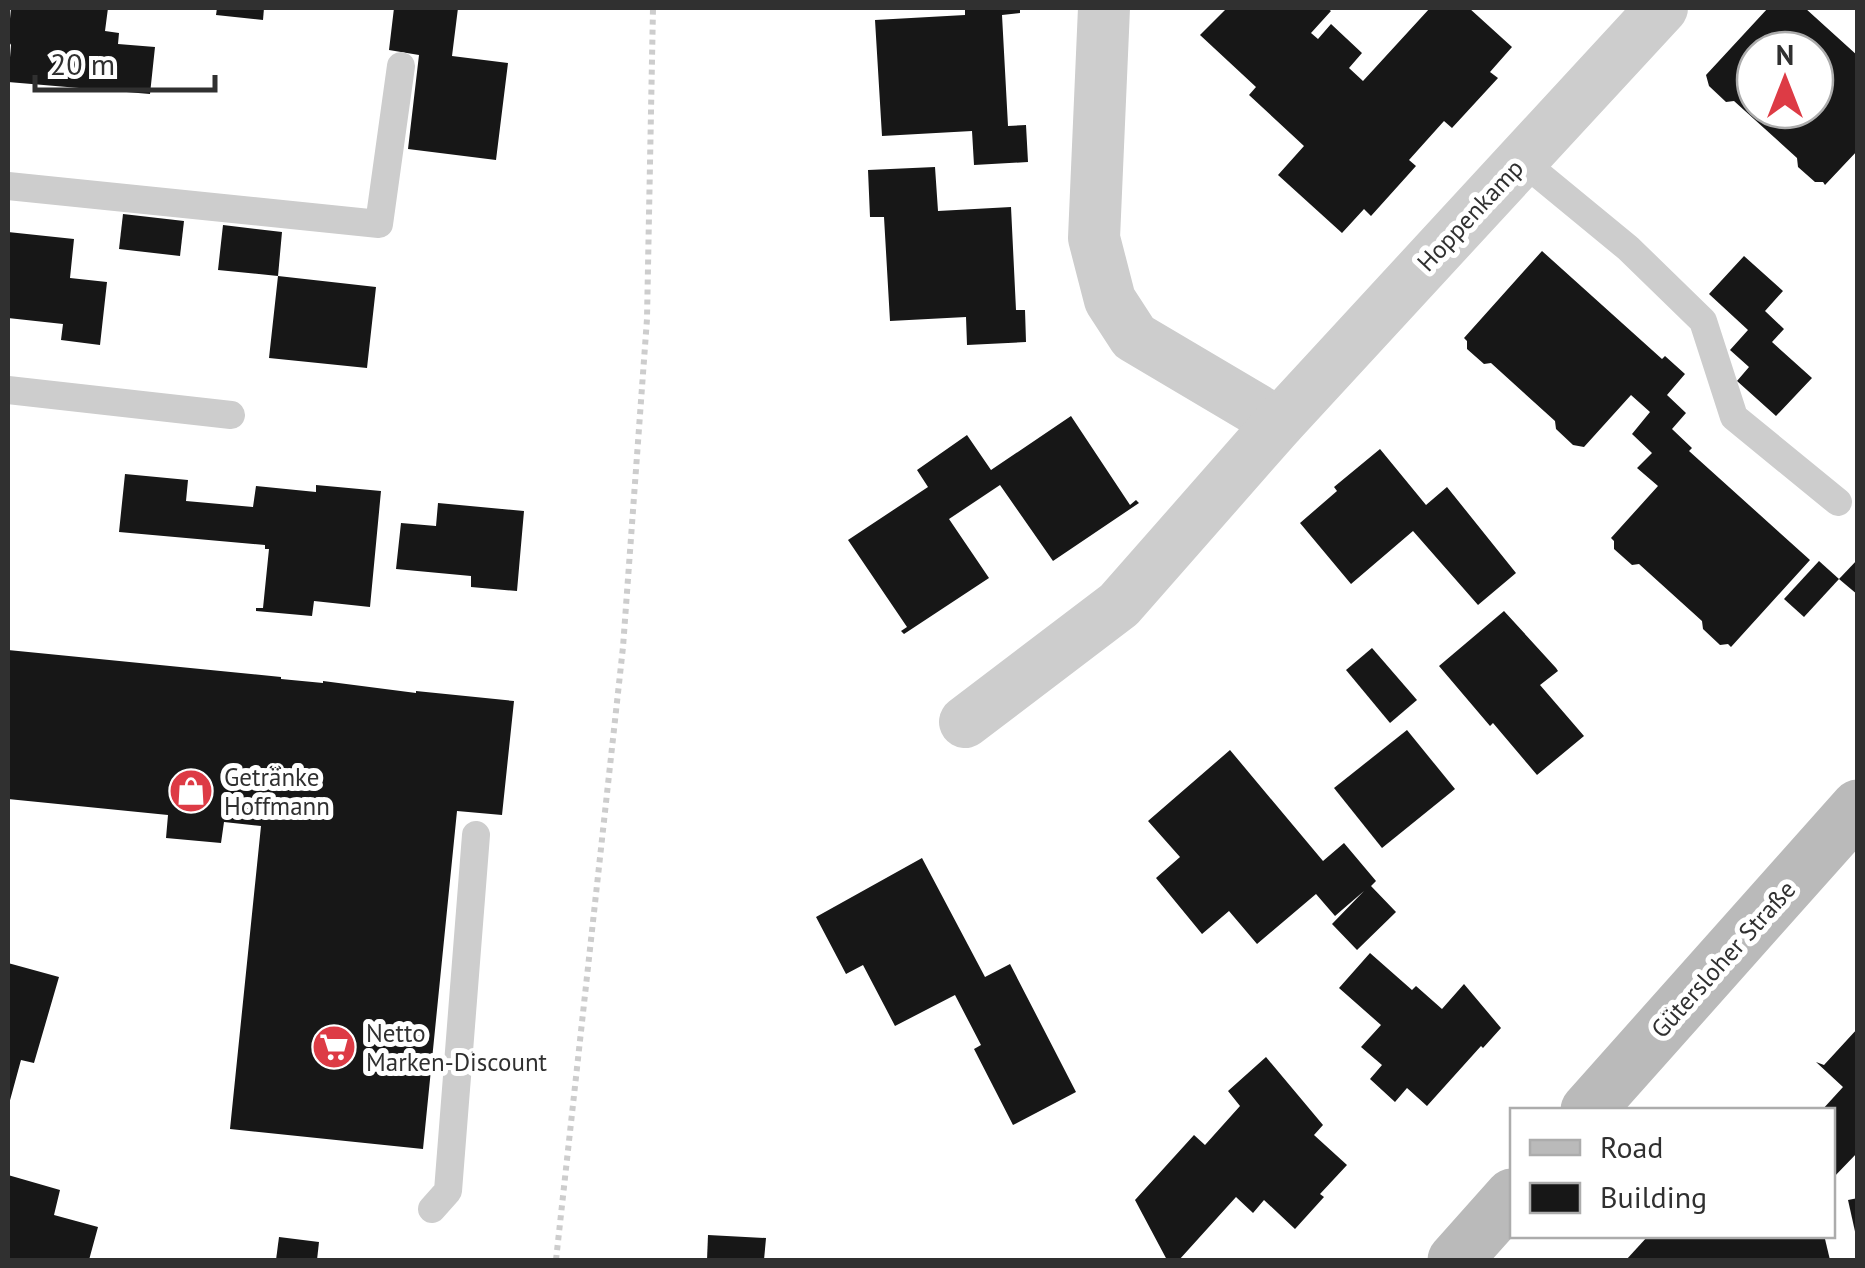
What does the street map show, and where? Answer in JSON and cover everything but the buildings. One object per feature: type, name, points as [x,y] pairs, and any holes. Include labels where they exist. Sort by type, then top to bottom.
[{"type":"main road","name":"Gütersloher Straße","points":[[1590,1108],[1858,807]]},
{"type":"main road","points":[[1455,1260],[1510,1198]]},
{"type":"street","points":[[1104,8],[1094,238],[1110,300],[1134,337],[1279,424]]},
{"type":"street","name":"Hoppenkamp","points":[[965,722],[1119,605],[1279,424],[1662,8]]},
{"type":"lane","points":[[8,186],[379,224],[401,66]]},
{"type":"lane","points":[[1521,160],[1628,248],[1702,321],[1734,418],[1838,502]]},
{"type":"lane","points":[[8,390],[230,416]]},
{"type":"lane","points":[[432,1208],[448,1192],[476,834]]},
{"type":"path","points":[[556,1260],[623,647],[647,319],[653,8]]},
{"type":"place","name":"Getränke Hoffmann","points":[[191,791]]},
{"type":"place","name":"Netto Marken-Discount","points":[[334,1047]]}]
